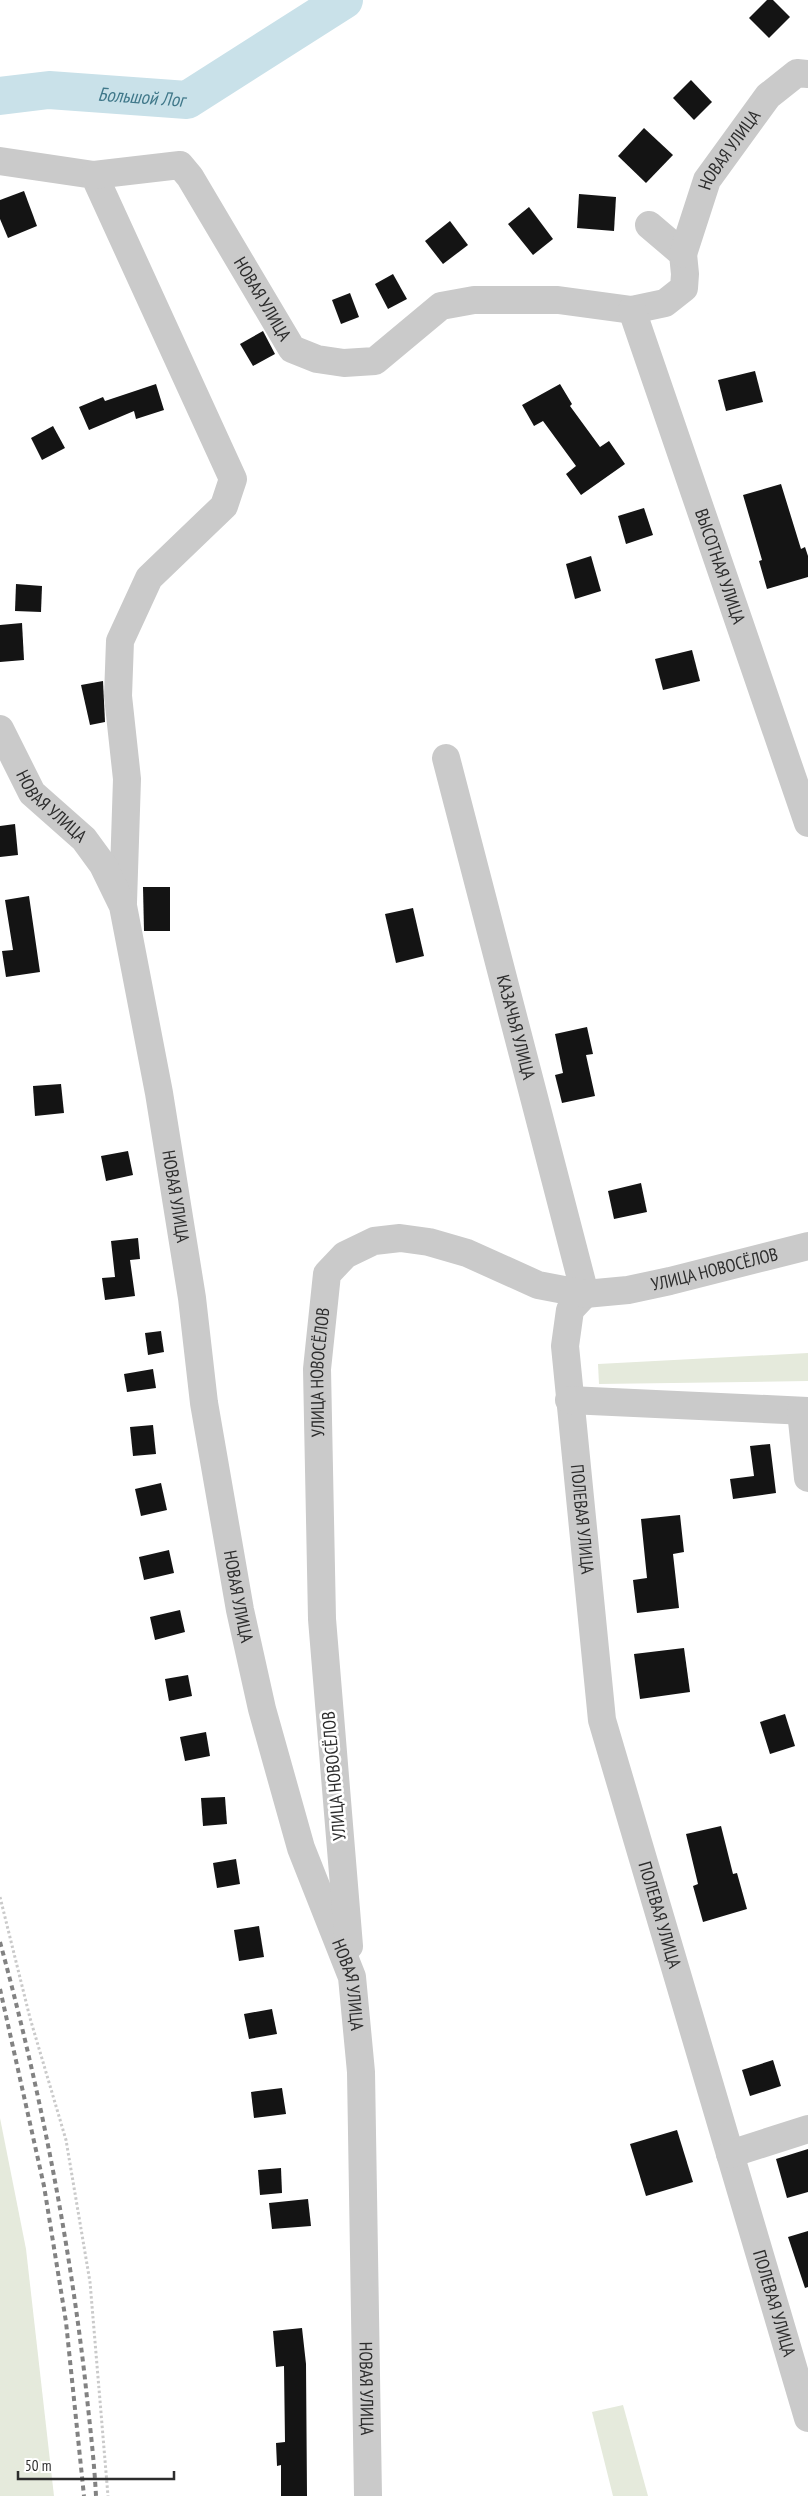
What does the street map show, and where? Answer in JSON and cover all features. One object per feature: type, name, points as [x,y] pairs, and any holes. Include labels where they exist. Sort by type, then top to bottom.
[{"type":"street","name":"НОВАЯ УЛИЦА","points":[[0,161],[94,175],[180,165],[190,178],[292,349],[317,359],[344,363],[375,361],[442,306],[474,300],[558,300],[632,310],[665,303],[684,288],[683,254],[707,180],[768,96],[796,73],[808,74]]},
{"type":"street","points":[[94,175],[233,479],[224,506],[149,578],[120,641],[118,696],[127,780],[123,906]]},
{"type":"street","points":[[649,225],[683,254]]},
{"type":"street","name":"ВЫСОТНАЯ УЛИЦА","points":[[632,310],[808,823]]},
{"type":"street","name":"НОВАЯ УЛИЦА","points":[[0,729],[32,793],[84,839],[103,865],[123,906],[161,1103],[192,1298],[204,1403],[240,1610],[262,1710],[301,1848],[352,1977],[361,2072],[368,2496]]},
{"type":"street","name":"КАЗАЧЬЯ УЛИЦА","points":[[446,758],[585,1294]]},
{"type":"street","name":"УЛИЦА НОВОСЁЛОВ","points":[[352,1977],[322,1619],[316,1369],[327,1274],[345,1255],[366,1244],[374,1241],[400,1238],[429,1242],[467,1253],[538,1285],[585,1294],[628,1290],[670,1281],[808,1246]]},
{"type":"street","name":"ПОЛЕВАЯ УЛИЦА","points":[[585,1294],[570,1310],[565,1346],[602,1720],[808,2418]]},
{"type":"street","points":[[569,1400],[804,1411],[808,1478]]},
{"type":"street","points":[[730,2154],[808,2128]]},
{"type":"path","points":[[0,1897],[30,2018],[66,2140],[90,2282],[108,2496]]},
{"type":"shaded area","points":[[808,1353],[808,1381],[599,1384],[598,1364]]},
{"type":"shaded area","points":[[0,2118],[26,2249],[54,2496],[0,2496]]},
{"type":"shaded area","points":[[623,2405],[648,2496],[613,2496],[592,2412]]},
{"type":"building","points":[[767,0],[773,0],[790,17],[769,38],[749,18]]},
{"type":"building","points":[[691,80],[712,102],[694,120],[673,98]]},
{"type":"building","points":[[644,128],[673,155],[646,183],[618,156]]},
{"type":"building","points":[[24,191],[37,226],[8,238],[0,219],[0,200]]},
{"type":"building","points":[[579,194],[616,197],[614,231],[577,228]]},
{"type":"building","points":[[529,207],[553,239],[533,255],[508,224]]},
{"type":"building","points":[[450,221],[468,245],[443,264],[425,241]]},
{"type":"building","points":[[393,274],[407,299],[388,309],[375,284]]},
{"type":"building","points":[[350,293],[359,317],[341,324],[332,300]]},
{"type":"building","points":[[263,331],[275,354],[253,366],[240,344]]},
{"type":"building","points":[[755,371],[763,402],[726,411],[718,380]]},
{"type":"building","points":[[156,384],[164,410],[136,419],[134,411],[89,430],[79,407],[103,397],[105,401]]},
{"type":"building","points":[[560,384],[572,404],[570,406],[600,447],[609,441],[625,464],[581,495],[566,474],[576,466],[543,421],[534,426],[522,405]]},
{"type":"building","points":[[53,426],[65,448],[42,460],[31,438]]},
{"type":"building","points":[[781,484],[801,549],[805,547],[808,556],[808,577],[767,589],[759,561],[762,560],[743,495]]},
{"type":"building","points":[[644,508],[653,535],[626,544],[618,516]]},
{"type":"building","points":[[591,556],[601,591],[575,599],[566,564]]},
{"type":"building","points":[[16,584],[42,586],[41,612],[15,611]]},
{"type":"building","points":[[22,623],[24,660],[0,662],[0,625]]},
{"type":"building","points":[[692,650],[700,681],[663,690],[655,659]]},
{"type":"building","points":[[103,681],[105,722],[90,725],[81,685]]},
{"type":"building","points":[[15,824],[18,855],[0,857],[0,826]]},
{"type":"building","points":[[143,887],[170,887],[170,931],[144,931]]},
{"type":"building","points":[[29,896],[40,972],[6,977],[2,951],[13,950],[5,900]]},
{"type":"building","points":[[413,908],[424,956],[396,963],[385,914]]},
{"type":"building","points":[[587,1027],[593,1054],[586,1055],[595,1096],[562,1103],[555,1075],[563,1073],[555,1034]]},
{"type":"building","points":[[61,1084],[64,1113],[35,1116],[33,1086]]},
{"type":"building","points":[[128,1151],[133,1175],[106,1181],[101,1156]]},
{"type":"building","points":[[641,1183],[647,1212],[614,1219],[608,1191]]},
{"type":"building","points":[[138,1238],[140,1259],[130,1260],[135,1296],[105,1300],[102,1278],[115,1277],[111,1241]]},
{"type":"building","points":[[161,1331],[164,1352],[148,1355],[145,1333]]},
{"type":"building","points":[[153,1369],[156,1388],[127,1392],[124,1374]]},
{"type":"building","points":[[153,1425],[156,1454],[133,1456],[130,1427]]},
{"type":"building","points":[[770,1444],[776,1493],[733,1499],[730,1479],[754,1476],[750,1446]]},
{"type":"building","points":[[161,1483],[167,1510],[141,1516],[135,1489]]},
{"type":"building","points":[[680,1515],[684,1552],[673,1554],[679,1608],[637,1613],[633,1580],[647,1578],[641,1519]]},
{"type":"building","points":[[169,1550],[174,1573],[144,1580],[139,1557]]},
{"type":"building","points":[[180,1610],[185,1632],[155,1640],[150,1617]]},
{"type":"building","points":[[684,1648],[690,1692],[640,1699],[634,1654]]},
{"type":"building","points":[[188,1675],[192,1696],[169,1701],[165,1679]]},
{"type":"building","points":[[785,1714],[795,1746],[770,1754],[760,1722]]},
{"type":"building","points":[[206,1732],[210,1756],[185,1761],[180,1737]]},
{"type":"building","points":[[225,1797],[227,1824],[203,1826],[201,1798]]},
{"type":"building","points":[[721,1826],[733,1874],[737,1873],[747,1909],[703,1922],[693,1886],[698,1884],[686,1834]]},
{"type":"building","points":[[236,1859],[240,1884],[217,1888],[213,1863]]},
{"type":"building","points":[[259,1926],[264,1957],[239,1961],[234,1930]]},
{"type":"building","points":[[272,2009],[277,2034],[249,2039],[244,2014]]},
{"type":"building","points":[[773,2060],[781,2086],[750,2096],[742,2070]]},
{"type":"building","points":[[282,2088],[286,2114],[254,2118],[251,2092]]},
{"type":"building","points":[[677,2130],[693,2182],[646,2196],[630,2144]]},
{"type":"building","points":[[808,2149],[808,2192],[787,2198],[776,2159]]},
{"type":"building","points":[[281,2168],[282,2193],[260,2195],[258,2170]]},
{"type":"building","points":[[308,2199],[311,2226],[272,2229],[269,2203]]},
{"type":"building","points":[[808,2231],[808,2287],[805,2288],[788,2237]]},
{"type":"building","points":[[302,2328],[306,2364],[307,2496],[281,2496],[281,2465],[277,2466],[276,2443],[285,2442],[284,2366],[276,2367],[273,2331]]},
{"type":"waterway","name":"Большой Лог","points":[[0,96],[49,90],[187,100],[344,0]]},
{"type":"railway","points":[[0,1942],[40,2104],[61,2214],[85,2379],[96,2496]]},
{"type":"railway","points":[[0,1989],[44,2186],[66,2322],[84,2496]]}]
